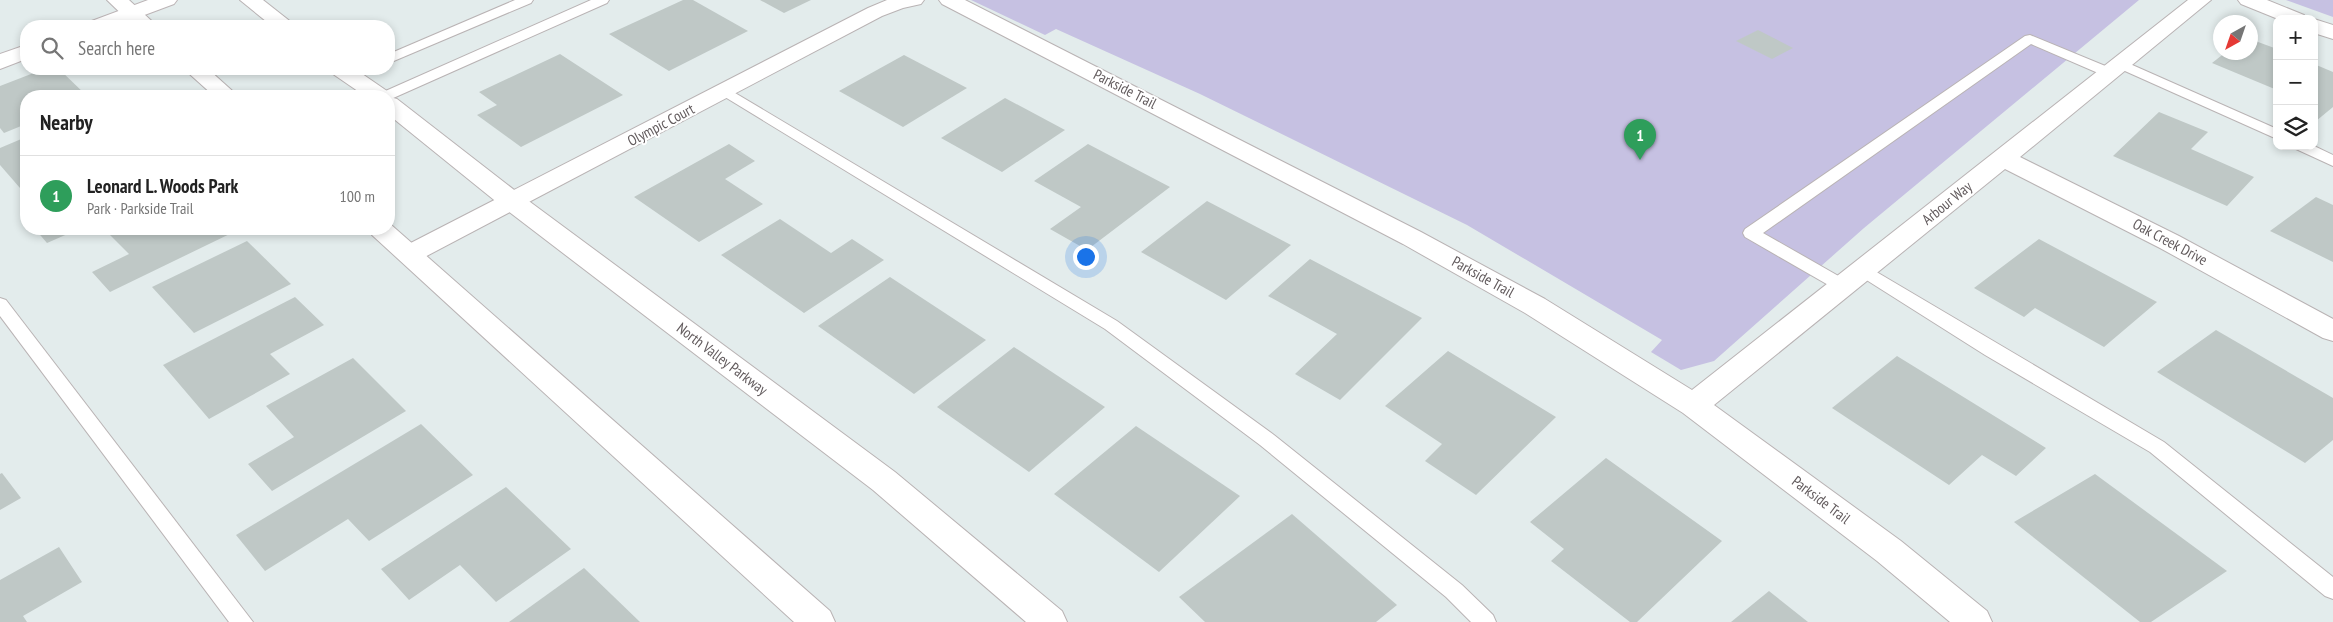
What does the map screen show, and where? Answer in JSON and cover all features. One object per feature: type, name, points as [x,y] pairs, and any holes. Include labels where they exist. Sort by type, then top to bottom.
[{"type":"street","points":[[112,20],[167,0]]},
{"type":"street","points":[[250,0],[277,20]]},
{"type":"street","name":"Olympic Court","points":[[410,254],[875,12],[898,3],[914,0]]},
{"type":"street","name":"Parkside Trail","points":[[950,0],[1412,238],[1535,306],[1693,405],[1889,551],[1975,622]]},
{"type":"street","name":"Arbour Way","points":[[1693,405],[2201,0]]},
{"type":"street","points":[[2248,0],[2287,15]]},
{"type":"street","points":[[2318,27],[2333,33]]},
{"type":"street","points":[[0,62],[20,54]]},
{"type":"street","points":[[202,75],[220,90]]},
{"type":"street","points":[[357,75],[373,90]]},
{"type":"street","name":"North Valley Parkway","points":[[395,109],[513,202],[884,481],[1050,622]]},
{"type":"street","name":"Oak Creek Drive","points":[[2003,158],[2116,214],[2272,296],[2333,331]]},
{"type":"street","points":[[388,235],[818,622]]},
{"type":"lane","points":[[395,56],[526,0]]},
{"type":"lane","points":[[395,92],[602,0]]},
{"type":"lane","points":[[1843,286],[1751,233],[2030,39],[2115,69],[2273,133]]},
{"type":"lane","points":[[725,91],[1111,325],[1267,440],[1454,590],[1485,622]]},
{"type":"lane","points":[[2310,150],[2333,161]]},
{"type":"lane","points":[[1863,270],[1991,350],[2157,447],[2333,590]]},
{"type":"lane","points":[[0,304],[242,622]]},
{"type":"shaded area","points":[[971,0],[2139,0],[1864,228],[1714,361],[1681,370],[1651,352],[1662,340],[1467,225],[1200,94],[1056,29],[1045,35]]},
{"type":"shaded area","points":[[2286,0],[2333,0],[2333,17]]},
{"type":"building","points":[[683,0],[693,0],[748,31],[669,71],[609,34]]},
{"type":"building","points":[[760,0],[811,0],[784,13]]},
{"type":"building","points":[[1758,30],[1793,48],[1772,59],[1736,41]]},
{"type":"building","points":[[2258,42],[2273,48],[2273,88],[2212,63],[2216,60],[2258,60]]},
{"type":"building","points":[[560,54],[623,95],[521,147],[477,115],[497,105],[479,92]]},
{"type":"building","points":[[904,55],[967,88],[903,127],[839,91]]},
{"type":"building","points":[[2318,66],[2333,72],[2333,107],[2318,119]]},
{"type":"building","points":[[28,75],[65,75],[81,90],[20,90],[20,126],[4,133],[0,128],[0,86]]},
{"type":"building","points":[[1005,98],[1065,130],[1002,172],[941,138]]},
{"type":"building","points":[[2159,112],[2208,132],[2191,149],[2254,177],[2227,206],[2113,156]]},
{"type":"building","points":[[20,140],[20,188],[0,165],[0,148]]},
{"type":"building","points":[[729,144],[755,161],[725,179],[763,204],[699,242],[634,197]]},
{"type":"building","points":[[1088,144],[1170,187],[1087,250],[1050,229],[1081,207],[1034,181]]},
{"type":"building","points":[[2316,197],[2333,205],[2333,262],[2270,231]]},
{"type":"building","points":[[1207,201],[1291,245],[1226,300],[1141,252]]},
{"type":"building","points":[[780,219],[831,253],[852,239],[884,260],[804,313],[721,255]]},
{"type":"building","points":[[40,235],[65,235],[47,243]]},
{"type":"building","points":[[110,235],[228,235],[110,292],[92,272],[129,254]]},
{"type":"building","points":[[2039,239],[2157,302],[2104,347],[2035,308],[2024,317],[1974,288]]},
{"type":"building","points":[[247,241],[291,284],[194,333],[152,287]]},
{"type":"building","points":[[1310,259],[1422,318],[1340,400],[1295,374],[1337,334],[1268,296]]},
{"type":"building","points":[[890,277],[986,340],[914,394],[818,326]]},
{"type":"building","points":[[295,297],[324,325],[270,354],[290,374],[209,419],[163,365]]},
{"type":"building","points":[[2216,330],[2333,398],[2333,440],[2305,463],[2157,372]]},
{"type":"building","points":[[1014,347],[1105,407],[1029,472],[937,407]]},
{"type":"building","points":[[1448,351],[1556,417],[1476,495],[1425,461],[1442,444],[1385,406]]},
{"type":"building","points":[[1897,356],[2046,448],[2016,476],[1982,455],[1949,485],[1832,408]]},
{"type":"building","points":[[353,358],[406,411],[272,491],[248,464],[294,437],[266,406]]},
{"type":"building","points":[[421,424],[473,475],[369,541],[348,519],[265,571],[236,535]]},
{"type":"building","points":[[1136,426],[1240,496],[1159,572],[1054,494]]},
{"type":"building","points":[[1606,458],[1722,541],[1637,622],[1630,622],[1551,561],[1564,549],[1530,522]]},
{"type":"building","points":[[2,473],[21,498],[0,510],[0,474]]},
{"type":"building","points":[[2095,474],[2227,571],[2151,622],[2140,622],[2014,522]]},
{"type":"building","points":[[506,487],[571,549],[496,602],[460,565],[409,600],[381,569]]},
{"type":"building","points":[[1292,514],[1397,605],[1376,622],[1205,622],[1179,597]]},
{"type":"building","points":[[59,547],[82,582],[23,616],[27,622],[0,622],[0,580]]},
{"type":"building","points":[[584,568],[640,622],[509,622]]},
{"type":"building","points":[[1769,591],[1808,622],[1731,622]]},
{"type":"place","name":"Leonard L. Woods Park","points":[[1640,160]]}]
